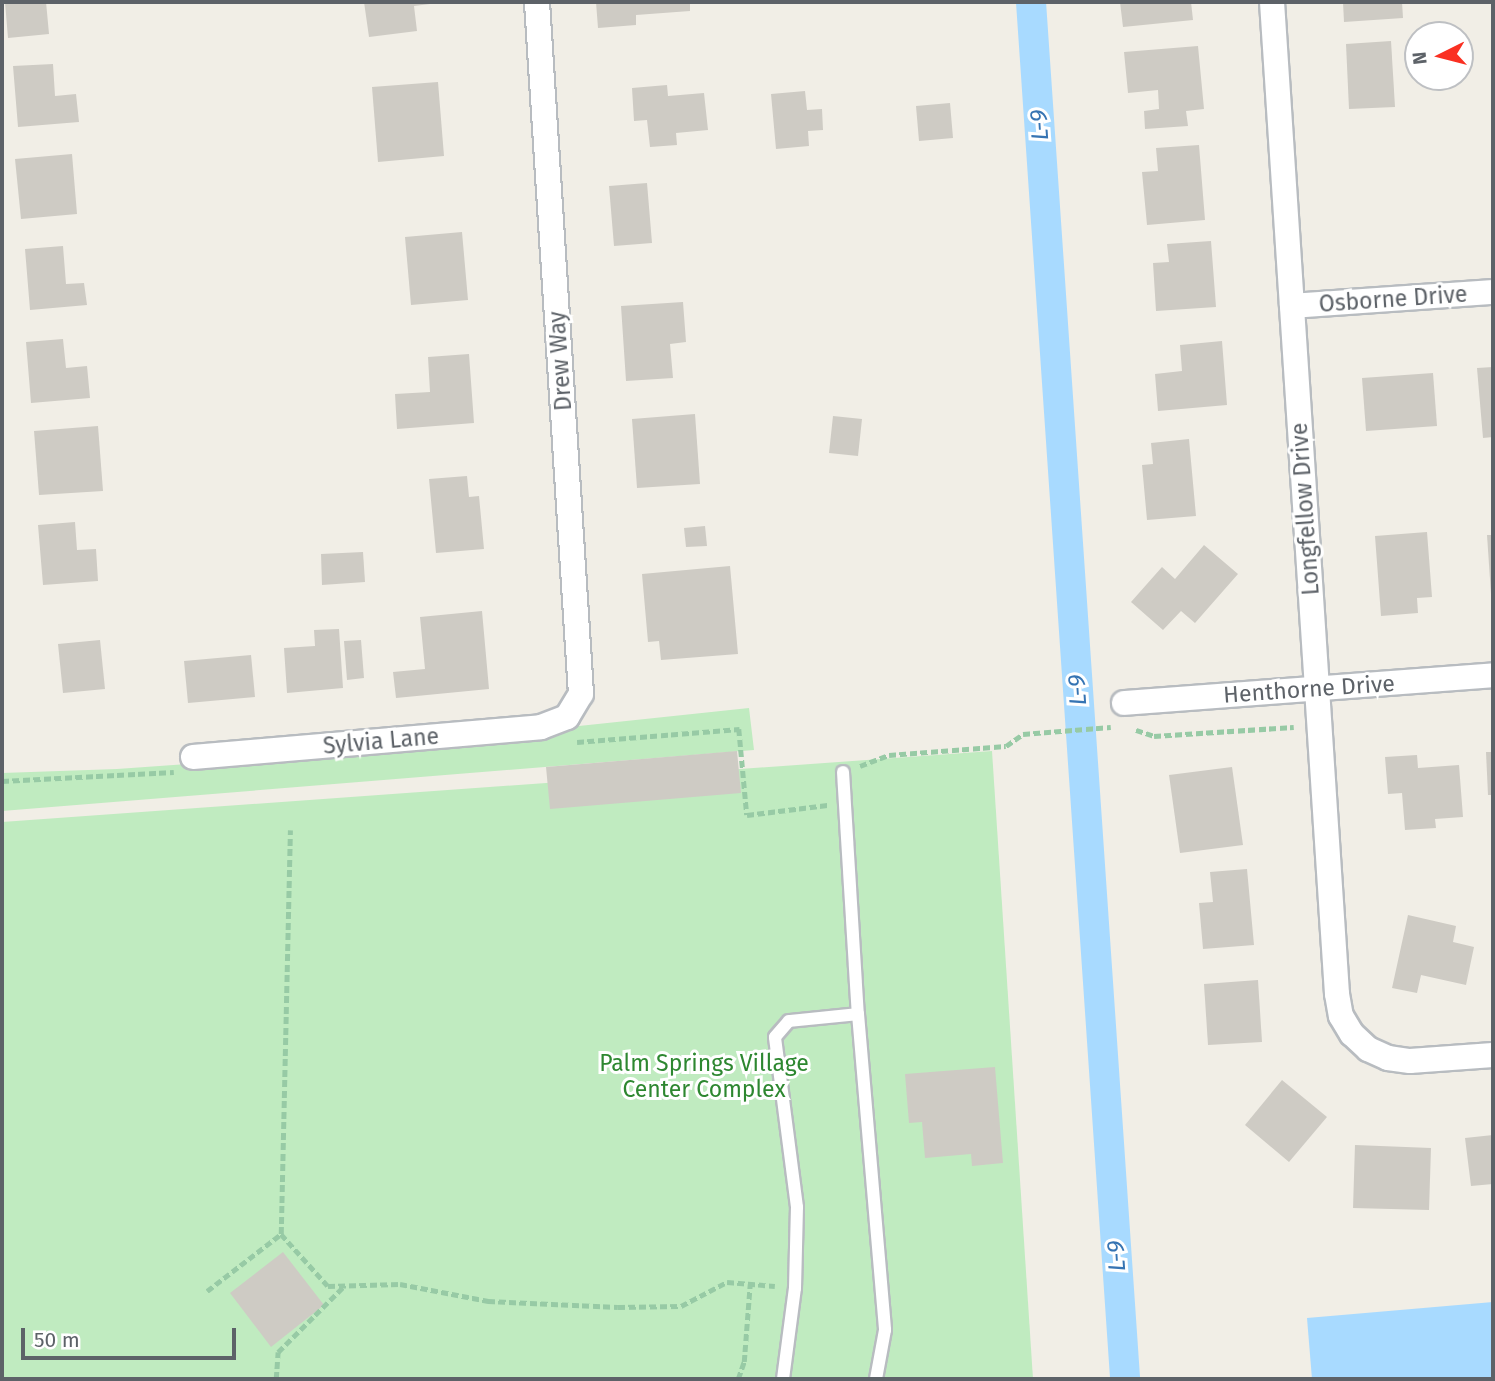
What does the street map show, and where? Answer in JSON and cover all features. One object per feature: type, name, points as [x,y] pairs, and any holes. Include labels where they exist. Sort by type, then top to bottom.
[{"type":"street","name":"Drew Way","points":[[537,2],[581,694],[567,717]]},
{"type":"street","name":"Longfellow Drive","points":[[1272,2],[1337,994],[1341,1016],[1352,1034],[1368,1049],[1388,1058],[1410,1061],[1493,1055]]},
{"type":"street","name":"Osborne Drive","points":[[1292,306],[1493,292]]},
{"type":"street","name":"Henthorne Drive","points":[[1122,718],[1317,688],[1493,675]]},
{"type":"street","name":"Sylvia Lane","points":[[193,757],[541,726],[567,717]]},
{"type":"lane","points":[[844,772],[858,1014],[885,1330],[876,1379]]},
{"type":"lane","points":[[783,1379],[795,1287],[797,1207],[775,1037],[789,1021],[858,1014]]},
{"type":"path","points":[[844,772],[889,755],[1006,746],[1023,734],[1110,727],[1122,718],[1154,736],[1319,725]]},
{"type":"path","points":[[290,830],[281,1234],[328,1286],[400,1284],[488,1301],[618,1307],[681,1306],[727,1282],[795,1287]]},
{"type":"path","points":[[207,1291],[281,1234]]},
{"type":"path","points":[[738,1379],[744,1362],[750,1284]]},
{"type":"path","points":[[276,1379],[278,1352],[344,1286]]},
{"type":"green space","points":[[749,708],[754,750],[2,811],[2,773],[117,769],[286,757]]},
{"type":"green space","name":"Palm Springs Village Center Complex","points":[[992,751],[1033,1379],[2,1379],[2,822]]},
{"type":"water","points":[[1493,1302],[1493,1379],[1312,1379],[1307,1318]]},
{"type":"building","points":[[5,2],[46,2],[49,34],[8,38]]},
{"type":"building","points":[[364,2],[438,3],[414,6],[417,31],[369,37]]},
{"type":"building","points":[[596,2],[690,2],[690,11],[636,15],[636,25],[598,28]]},
{"type":"building","points":[[1120,2],[1191,2],[1193,20],[1123,27]]},
{"type":"building","points":[[1343,2],[1402,2],[1403,18],[1344,22]]},
{"type":"building","points":[[1391,41],[1395,107],[1349,109],[1346,44]]},
{"type":"building","points":[[1198,46],[1204,109],[1186,111],[1188,126],[1145,129],[1144,111],[1159,109],[1158,90],[1128,93],[1124,52]]},
{"type":"building","points":[[53,64],[55,96],[76,94],[79,122],[18,127],[13,66]]},
{"type":"building","points":[[438,82],[444,156],[378,162],[372,87]]},
{"type":"building","points":[[667,85],[668,96],[704,93],[708,130],[676,133],[677,145],[650,147],[647,120],[634,121],[632,88]]},
{"type":"building","points":[[805,91],[807,110],[822,109],[823,130],[808,131],[809,146],[776,149],[771,94]]},
{"type":"building","points":[[950,103],[953,138],[919,141],[916,106]]},
{"type":"building","points":[[1199,145],[1205,220],[1147,225],[1142,172],[1158,171],[1156,148]]},
{"type":"building","points":[[72,154],[77,214],[21,219],[15,159]]},
{"type":"building","points":[[647,183],[652,243],[614,246],[609,186]]},
{"type":"building","points":[[462,232],[468,300],[411,305],[405,237]]},
{"type":"building","points":[[1211,241],[1216,307],[1156,311],[1153,263],[1169,262],[1167,244]]},
{"type":"building","points":[[63,246],[66,284],[84,283],[87,305],[30,310],[25,249]]},
{"type":"building","points":[[683,302],[686,342],[670,344],[673,378],[626,381],[621,306]]},
{"type":"building","points":[[63,339],[66,368],[87,366],[90,398],[31,403],[26,342]]},
{"type":"building","points":[[1222,341],[1227,405],[1158,411],[1155,374],[1182,371],[1180,345]]},
{"type":"building","points":[[469,354],[474,423],[397,429],[395,394],[430,392],[428,357]]},
{"type":"building","points":[[1493,367],[1493,437],[1483,438],[1477,368]]},
{"type":"building","points":[[1433,373],[1437,426],[1366,431],[1362,378]]},
{"type":"building","points":[[695,414],[700,484],[637,488],[632,419]]},
{"type":"building","points":[[833,416],[862,419],[858,456],[829,453]]},
{"type":"building","points":[[98,426],[103,491],[39,495],[34,431]]},
{"type":"building","points":[[1189,439],[1196,516],[1147,520],[1142,465],[1153,464],[1151,443]]},
{"type":"building","points":[[467,476],[469,497],[479,496],[484,549],[436,553],[429,479]]},
{"type":"building","points":[[75,522],[77,550],[96,549],[98,581],[43,585],[38,525]]},
{"type":"building","points":[[705,526],[707,546],[686,547],[684,528]]},
{"type":"building","points":[[1427,532],[1432,597],[1417,598],[1418,613],[1381,616],[1375,536]]},
{"type":"building","points":[[1487,535],[1493,535],[1493,594],[1491,594]]},
{"type":"building","points":[[1204,545],[1238,574],[1195,623],[1181,611],[1163,630],[1131,602],[1162,567],[1175,579]]},
{"type":"building","points":[[363,552],[365,582],[322,585],[321,554]]},
{"type":"building","points":[[730,566],[738,654],[661,660],[659,641],[648,642],[642,574]]},
{"type":"building","points":[[482,611],[489,689],[396,698],[393,672],[425,669],[420,617]]},
{"type":"building","points":[[339,629],[343,688],[287,693],[284,648],[315,646],[314,630]]},
{"type":"building","points":[[100,640],[105,689],[63,693],[58,644]]},
{"type":"building","points":[[361,640],[364,678],[347,680],[344,641]]},
{"type":"building","points":[[251,655],[255,697],[188,703],[184,661]]},
{"type":"building","points":[[737,751],[741,793],[550,809],[546,767]]},
{"type":"building","points":[[1486,752],[1493,752],[1493,795],[1488,795]]},
{"type":"building","points":[[1417,755],[1418,768],[1459,765],[1463,817],[1435,819],[1436,828],[1405,830],[1402,793],[1388,794],[1385,757]]},
{"type":"building","points":[[1232,767],[1243,845],[1180,853],[1169,775]]},
{"type":"building","points":[[1247,869],[1254,945],[1203,949],[1199,903],[1213,902],[1210,872]]},
{"type":"building","points":[[1408,915],[1456,926],[1453,942],[1474,947],[1466,985],[1421,975],[1417,993],[1392,988]]},
{"type":"building","points":[[1258,980],[1262,1042],[1208,1045],[1204,984]]},
{"type":"building","points":[[995,1067],[1003,1163],[972,1166],[971,1154],[925,1158],[922,1122],[909,1123],[905,1074]]},
{"type":"building","points":[[1282,1080],[1327,1117],[1289,1162],[1245,1125]]},
{"type":"building","points":[[1493,1135],[1493,1184],[1471,1186],[1465,1138]]},
{"type":"building","points":[[1355,1145],[1431,1148],[1429,1210],[1353,1208]]},
{"type":"building","points":[[283,1252],[324,1305],[271,1347],[230,1293]]},
{"type":"waterway","name":"L-9","points":[[1031,2],[1125,1379]]}]
